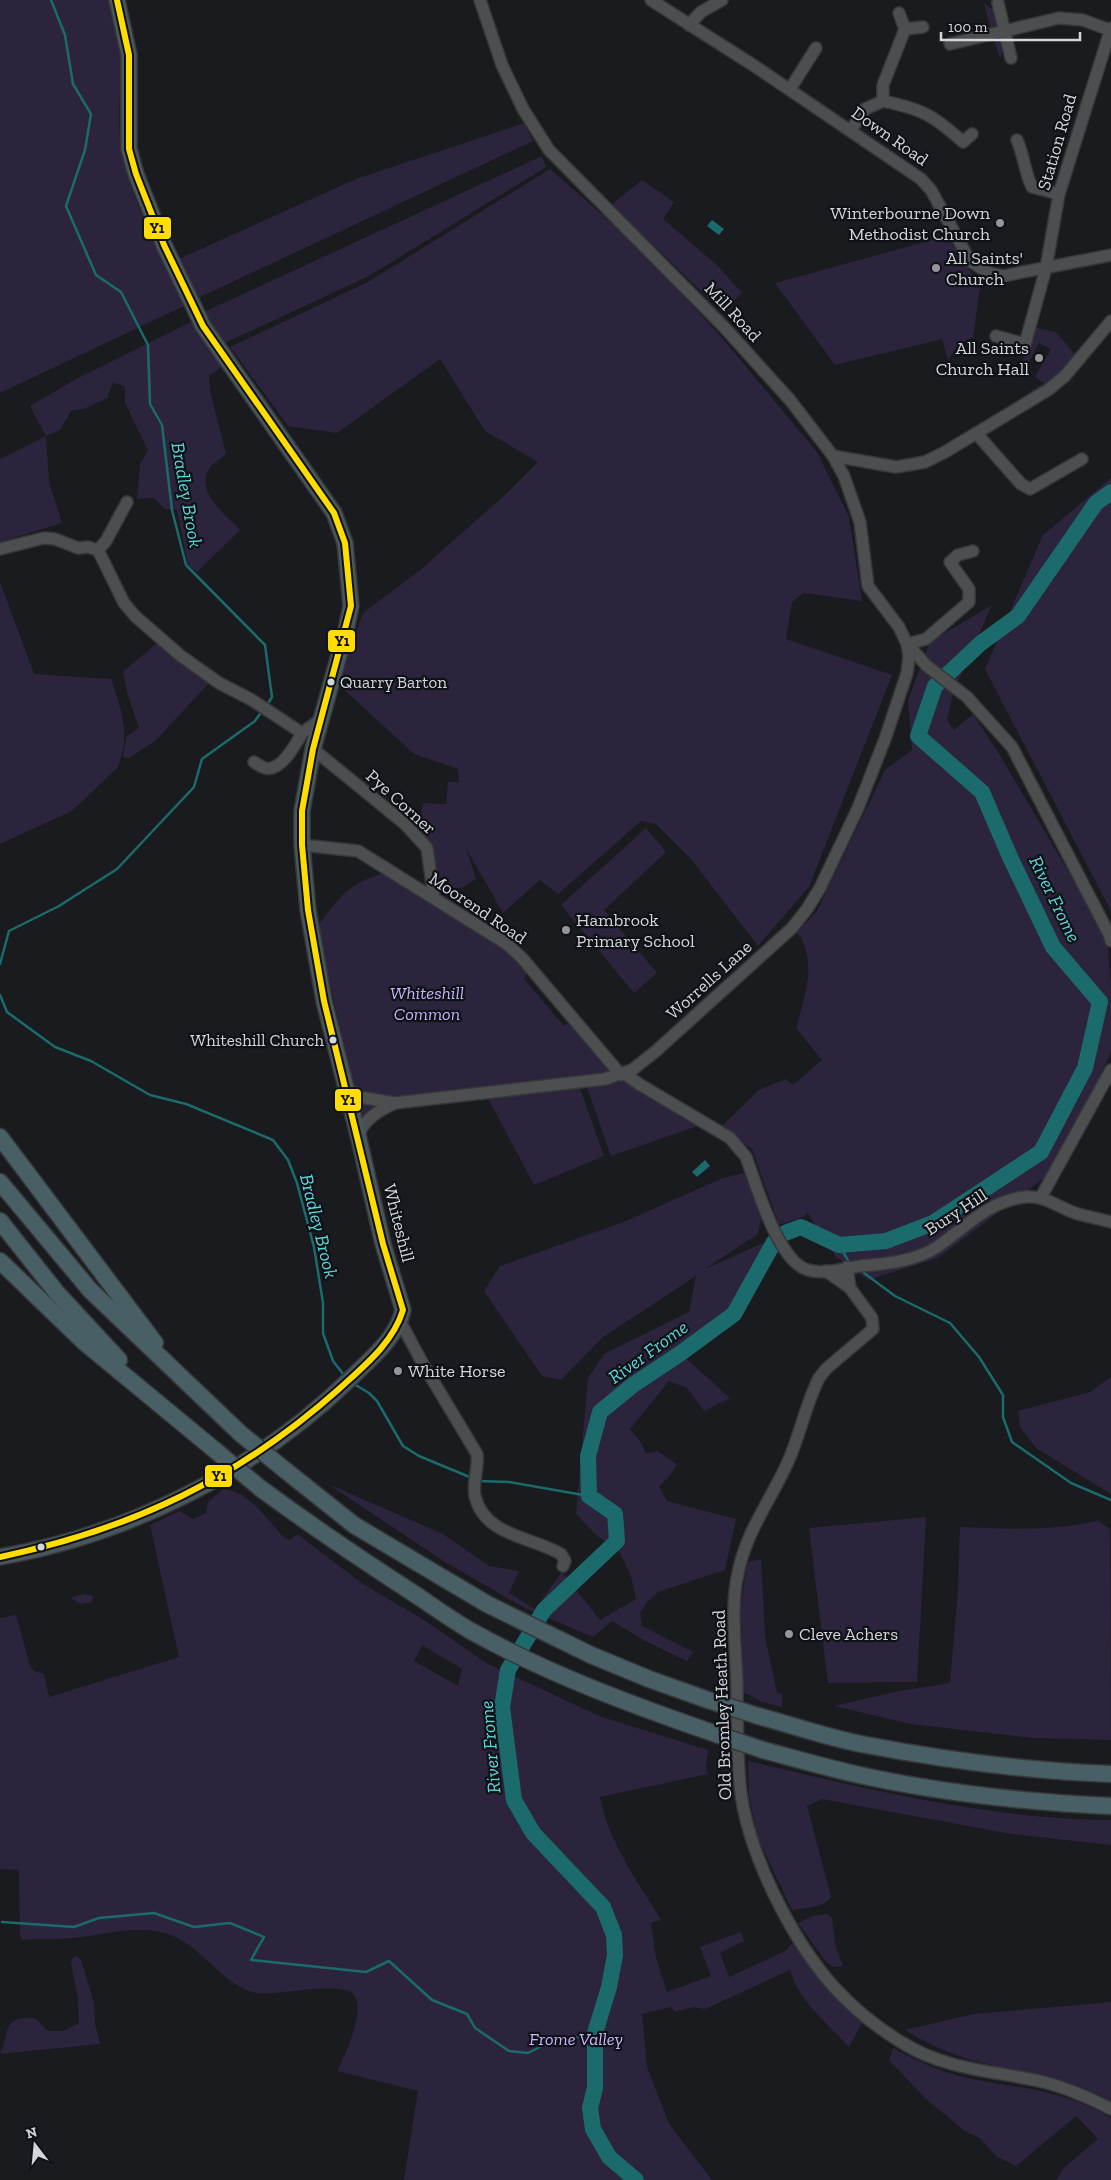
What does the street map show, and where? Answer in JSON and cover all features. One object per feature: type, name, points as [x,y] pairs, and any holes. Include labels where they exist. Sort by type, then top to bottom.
[{"type":"highway","points":[[0,1137],[182,1380]]},
{"type":"highway","points":[[0,1182],[90,1290],[182,1380],[241,1434],[354,1524],[487,1604],[592,1655],[649,1679],[758,1716],[859,1743],[969,1763],[1052,1772],[1111,1774]]},
{"type":"highway","points":[[0,1221],[56,1293],[157,1403]]},
{"type":"highway","points":[[0,1261],[84,1342],[260,1488],[338,1544],[470,1630],[524,1658],[581,1684],[644,1709],[763,1750],[854,1774],[956,1793],[1051,1803],[1111,1806]]},
{"type":"main road","name":"Whiteshill","points":[[117,0],[129,55],[129,148],[136,174],[164,245],[203,326],[317,488],[340,527],[349,572],[351,606],[313,749],[302,811],[302,845],[308,910],[324,1001],[383,1244],[401,1302],[400,1321]]},
{"type":"main road","points":[[0,1557],[55,1546],[96,1533],[167,1503],[248,1461],[299,1426],[335,1393],[362,1368],[394,1333],[400,1321]]},
{"type":"street","name":"Mill Road","points":[[480,0],[502,65],[523,109],[549,150],[725,328],[790,400],[832,456],[844,476],[860,522],[868,586],[899,627],[907,644],[927,666],[967,697],[1012,747],[1110,937]]},
{"type":"street","name":"Down Road","points":[[651,0],[754,65],[922,179],[931,190],[967,256],[979,268],[1002,276],[1111,255]]},
{"type":"street","points":[[688,25],[701,12],[722,0]]},
{"type":"street","points":[[998,3],[1011,58]]},
{"type":"street","points":[[882,101],[883,85],[905,30],[899,13]]},
{"type":"street","points":[[950,44],[1059,18],[1083,20],[1111,29]]},
{"type":"street","points":[[905,30],[923,27]]},
{"type":"street","name":"Station Road","points":[[996,336],[1025,344],[1046,268],[1060,194],[1111,29]]},
{"type":"street","points":[[790,89],[816,48]]},
{"type":"street","points":[[851,130],[865,109],[882,101],[915,107],[931,115],[963,142],[972,134]]},
{"type":"street","points":[[1017,140],[1020,161],[1032,188],[1060,194]]},
{"type":"street","points":[[832,456],[896,467],[925,462],[1048,390],[1065,376],[1111,320]]},
{"type":"street","points":[[976,433],[1021,484],[1030,489],[1082,459]]},
{"type":"street","points":[[98,550],[106,541],[127,502]]},
{"type":"street","points":[[0,548],[44,538],[55,539],[78,548],[88,547],[98,550],[124,603],[135,616],[181,656],[219,683],[252,700],[302,733]]},
{"type":"street","points":[[907,644],[926,639],[969,602],[969,589],[950,562],[958,555],[973,551]]},
{"type":"street","name":"Worrells Lane","points":[[358,1135],[364,1123],[376,1112],[394,1103],[605,1079],[623,1074],[656,1051],[792,928],[820,888],[858,808],[885,739],[907,673],[907,644]]},
{"type":"street","points":[[254,762],[266,769],[274,767],[296,745],[302,733],[320,720]]},
{"type":"street","name":"Pye Corner","points":[[313,749],[405,824],[427,848],[434,898]]},
{"type":"street","name":"Moorend Road","points":[[302,845],[358,851],[506,944],[522,958],[623,1074],[730,1138],[746,1157],[774,1232],[796,1264],[810,1271],[826,1271],[847,1267]]},
{"type":"street","points":[[1111,1070],[1041,1197],[1077,1214],[1111,1222]]},
{"type":"street","points":[[346,1087],[359,1097],[394,1103]]},
{"type":"street","name":"Bury Hill","points":[[847,1267],[884,1264],[910,1258],[936,1248],[977,1215],[993,1206],[1017,1199],[1041,1197]]},
{"type":"street","name":"Old Bromley Heath Road","points":[[847,1267],[850,1288]]},
{"type":"street","name":"Old Bromley Heath Road","points":[[826,1271],[850,1288],[872,1318],[873,1329],[826,1369],[819,1378],[787,1466],[749,1536],[738,1573],[735,1634],[740,1784],[749,1834],[760,1862],[786,1915],[818,1967],[836,1989],[873,2021],[902,2042],[930,2057],[971,2070],[1060,2087],[1086,2096],[1111,2109]]},
{"type":"street","points":[[400,1321],[423,1364],[477,1454],[478,1463],[474,1480],[479,1508],[486,1520],[514,1535],[561,1554],[565,1561],[563,1566]]},
{"type":"green space","points":[[0,0],[109,0],[117,28],[120,49],[119,127],[126,170],[148,230],[184,306],[0,393]]},
{"type":"green space","points":[[984,4],[994,10],[997,23],[995,28],[991,30]]},
{"type":"green space","points":[[993,37],[1001,39],[1003,50],[1000,58]]},
{"type":"green space","points":[[524,123],[533,141],[196,299],[179,259],[356,179]]},
{"type":"green space","points":[[542,156],[546,167],[369,276],[225,343],[204,312]]},
{"type":"green space","points":[[550,169],[629,238],[718,333],[817,452],[849,517],[862,601],[804,593],[792,602],[786,639],[892,675],[809,887],[758,946],[691,859],[656,824],[641,821],[558,894],[540,880],[503,913],[466,848],[476,879],[463,887],[435,894],[427,848],[405,824],[420,817],[423,803],[446,804],[448,782],[459,782],[458,769],[414,754],[338,684],[363,613],[419,571],[506,494],[538,462],[485,431],[440,359],[337,433],[288,426],[230,347],[368,282]]},
{"type":"green space","points":[[642,180],[674,202],[663,219],[718,266],[742,293],[723,312],[611,205]]},
{"type":"green space","points":[[947,236],[971,273],[981,280],[973,337],[958,345],[948,360],[942,339],[835,365],[775,283]]},
{"type":"green space","points":[[193,321],[222,366],[209,376],[210,391],[226,454],[209,469],[206,487],[214,503],[240,530],[197,572],[188,565],[177,510],[165,509],[154,498],[137,499],[140,464],[148,450],[125,403],[125,387],[113,382],[107,398],[84,409],[71,411],[60,430],[46,436],[30,406],[76,379]]},
{"type":"green space","points":[[1032,327],[1056,332],[1077,357],[1061,378],[1024,401],[1019,399],[1044,383],[1035,377],[1051,349],[1039,343],[1026,367],[1029,369],[1027,373],[1020,370]]},
{"type":"green space","points":[[46,436],[49,482],[62,523],[0,542],[0,459]]},
{"type":"green space","points":[[1111,478],[1111,911],[985,669],[1043,535]]},
{"type":"green space","points":[[0,582],[34,674],[111,679],[121,712],[124,745],[117,768],[72,811],[0,844]]},
{"type":"green space","points":[[992,605],[953,693],[947,720],[954,730],[973,714],[1001,757],[1107,937],[1111,988],[1111,1051],[1086,1111],[1044,1178],[938,1258],[868,1280],[836,1257],[807,1212],[805,1216],[779,1225],[752,1149],[721,1127],[759,1090],[786,1079],[793,1085],[822,1060],[796,1028],[808,979],[807,954],[797,932],[817,911],[885,770],[912,750],[908,700],[930,642]]},
{"type":"green space","points":[[157,643],[209,683],[155,741],[129,758],[123,757],[126,737],[139,728],[128,696],[123,672]]},
{"type":"green space","points":[[646,828],[666,852],[604,910],[657,973],[634,993],[561,905]]},
{"type":"green space","name":"Whiteshill Common","points":[[387,872],[505,947],[529,970],[524,979],[564,1026],[570,1021],[609,1068],[606,1073],[576,1077],[604,1156],[534,1185],[482,1087],[395,1096],[364,1092],[354,1087],[317,927],[346,892],[373,876]]},
{"type":"green space","points":[[629,1081],[700,1125],[611,1156],[587,1087]]},
{"type":"green space","points":[[356,1099],[383,1104],[361,1120]]},
{"type":"green space","points":[[744,1173],[761,1218],[758,1234],[705,1269],[765,1242],[727,1316],[679,1352],[730,1398],[704,1411],[687,1388],[669,1381],[630,1429],[642,1444],[646,1454],[657,1451],[677,1464],[669,1477],[659,1486],[667,1501],[736,1519],[725,1570],[658,1592],[647,1602],[640,1613],[642,1626],[693,1652],[687,1661],[645,1641],[612,1621],[593,1637],[525,1608],[445,1562],[328,1484],[443,1534],[489,1566],[519,1571],[509,1593],[535,1609],[562,1572],[600,1620],[636,1599],[631,1576],[619,1551],[597,1536],[576,1514],[588,1378],[604,1354],[689,1312],[696,1276],[603,1337],[561,1380],[542,1376],[484,1291],[500,1266],[626,1221],[723,1178]]},
{"type":"green space","points":[[1111,1377],[1111,1494],[1036,1448],[1020,1427],[1018,1411],[1090,1392]]},
{"type":"green space","name":"Frome Valley","points":[[223,1489],[245,1497],[285,1537],[290,1540],[297,1534],[363,1584],[424,1620],[486,1663],[599,1716],[708,1750],[706,1768],[708,1774],[600,1797],[604,1813],[617,1845],[661,1920],[651,1923],[656,1958],[667,1992],[711,1976],[700,1947],[741,1932],[744,1941],[720,1953],[729,1977],[787,1950],[791,1944],[795,1943],[863,2021],[849,2047],[807,2001],[794,1981],[790,1970],[705,2009],[693,2007],[675,2012],[671,2007],[642,2014],[647,2067],[669,2124],[712,2180],[404,2180],[418,2091],[337,2071],[345,2055],[356,2022],[358,2011],[354,1995],[337,1989],[266,1993],[247,1990],[228,1979],[183,1941],[156,1931],[128,1930],[66,1939],[22,1940],[20,1935],[19,1870],[0,1869],[0,1618],[16,1615],[30,1666],[34,1671],[44,1674],[49,1697],[179,1657],[150,1525],[179,1511],[193,1519],[206,1513],[208,1502]],"holes":[[[422,1645],[462,1669],[458,1686],[414,1661]]]},
{"type":"green space","points":[[926,1517],[917,1682],[828,1683],[809,1528]]},
{"type":"green space","points":[[1098,1521],[1110,1529],[1111,1740],[1034,1738],[911,1724],[834,1706],[899,1691],[950,1683],[958,1590],[960,1527],[1046,1528]]},
{"type":"green space","points":[[761,1559],[765,1636],[777,1693],[782,1694],[782,1707],[762,1702],[743,1692],[741,1607],[747,1562]]},
{"type":"green space","points":[[83,1594],[93,1596],[92,1602],[81,1604],[70,1598]]},
{"type":"green space","points":[[748,1761],[928,1801],[1019,1814],[1111,1820],[1111,1845],[1011,1834],[822,1799],[807,1806],[831,1897],[828,1901],[819,1905],[792,1910],[758,1839],[749,1796]]},
{"type":"green space","points":[[827,1914],[832,1917],[835,1944],[843,1966],[833,1967],[827,1963],[798,1923],[813,1916]]},
{"type":"green space","points":[[77,1956],[81,1960],[94,2003],[95,2024],[100,2044],[0,2054],[9,2027],[12,2022],[17,2020],[35,2018],[48,2031],[63,2031],[79,2023],[78,1998],[71,1963],[72,1958]]},
{"type":"green space","points":[[1111,2002],[1111,2101],[1078,2086],[991,2069],[992,2065],[947,2052],[905,2030],[974,2014]]},
{"type":"green space","points":[[893,2048],[920,2062],[948,2073],[1041,2091],[1076,2101],[1111,2118],[1111,2180],[1056,2180],[1064,2168],[1098,2139],[1076,2116],[1016,2166],[996,2156],[980,2138],[966,2132],[925,2098],[889,2060]]},
{"type":"water","points":[[712,220],[724,229],[719,235],[707,226]]},
{"type":"water","points":[[705,1160],[710,1166],[697,1177],[692,1172]]},
{"type":"waterway","name":"Bradley Brook","points":[[51,0],[65,35],[73,84],[91,114],[85,150],[66,206],[96,275],[121,292],[148,345],[150,404],[162,425],[172,510],[186,565],[265,645],[272,697],[267,705]]},
{"type":"waterway","name":"River Frome","points":[[785,1233],[801,1227],[839,1245],[886,1241],[933,1223],[1041,1152],[1085,1068],[1100,1002],[1053,947],[1010,857],[982,792],[918,736],[935,686],[981,643],[1018,616],[1096,503],[1111,492]]},
{"type":"waterway","name":"Bradley Brook","points":[[0,964],[9,931],[59,906],[117,869],[194,787],[202,759],[255,721],[262,711]]},
{"type":"waterway","name":"Bradley Brook","points":[[0,995],[7,1012],[55,1047],[91,1061],[150,1095],[186,1104],[273,1140],[288,1160],[297,1183],[314,1247],[323,1303],[323,1333],[333,1361],[344,1375]]},
{"type":"waterway","name":"River Frome","points":[[636,2180],[609,2157],[593,2129],[590,2108],[595,2088],[595,2033],[609,1987],[615,1955],[614,1935],[603,1907],[533,1833],[514,1800],[502,1707],[508,1670],[544,1610],[617,1541],[615,1514],[589,1496],[588,1456],[600,1412],[633,1385],[734,1314],[774,1242]]},
{"type":"waterway","points":[[839,1245],[849,1262]]},
{"type":"waterway","points":[[864,1273],[895,1296],[950,1323],[979,1357],[1003,1395],[1003,1417],[1012,1442],[1071,1483],[1111,1500]]},
{"type":"waterway","name":"Bradley Brook","points":[[354,1384],[369,1393],[377,1401],[403,1446],[419,1456],[472,1478]]},
{"type":"waterway","name":"Bradley Brook","points":[[479,1481],[509,1482],[589,1496]]},
{"type":"waterway","points":[[2,1922],[74,1927],[99,1918],[154,1913],[194,1927],[230,1923],[264,1937],[251,1960],[366,1972],[389,1961],[432,2000],[467,2014],[475,2028],[509,2051],[528,2053],[544,2045],[595,2033]]},
{"type":"transit line","name":"Y1","points":[[0,1557],[94,1532],[181,1496],[222,1474],[262,1449],[301,1421],[368,1363],[392,1333],[403,1310],[383,1244],[324,1001],[308,910],[302,845],[302,811],[313,749],[351,606],[345,543],[334,513],[203,326],[164,245],[136,174],[129,149],[129,55],[117,0]]},
{"type":"place","name":"Winterbourne Down Methodist Church","points":[[1000,223]]},
{"type":"place","name":"All Saints' Church","points":[[936,268]]},
{"type":"place","name":"All Saints Church Hall","points":[[1039,358]]},
{"type":"place","name":"Quarry Barton","points":[[331,682]]},
{"type":"place","name":"Hambrook Primary School","points":[[566,930]]},
{"type":"place","name":"Whiteshill Church","points":[[333,1040]]},
{"type":"place","name":"White Horse","points":[[398,1371]]},
{"type":"place","name":"Cleve Achers","points":[[789,1634]]}]
